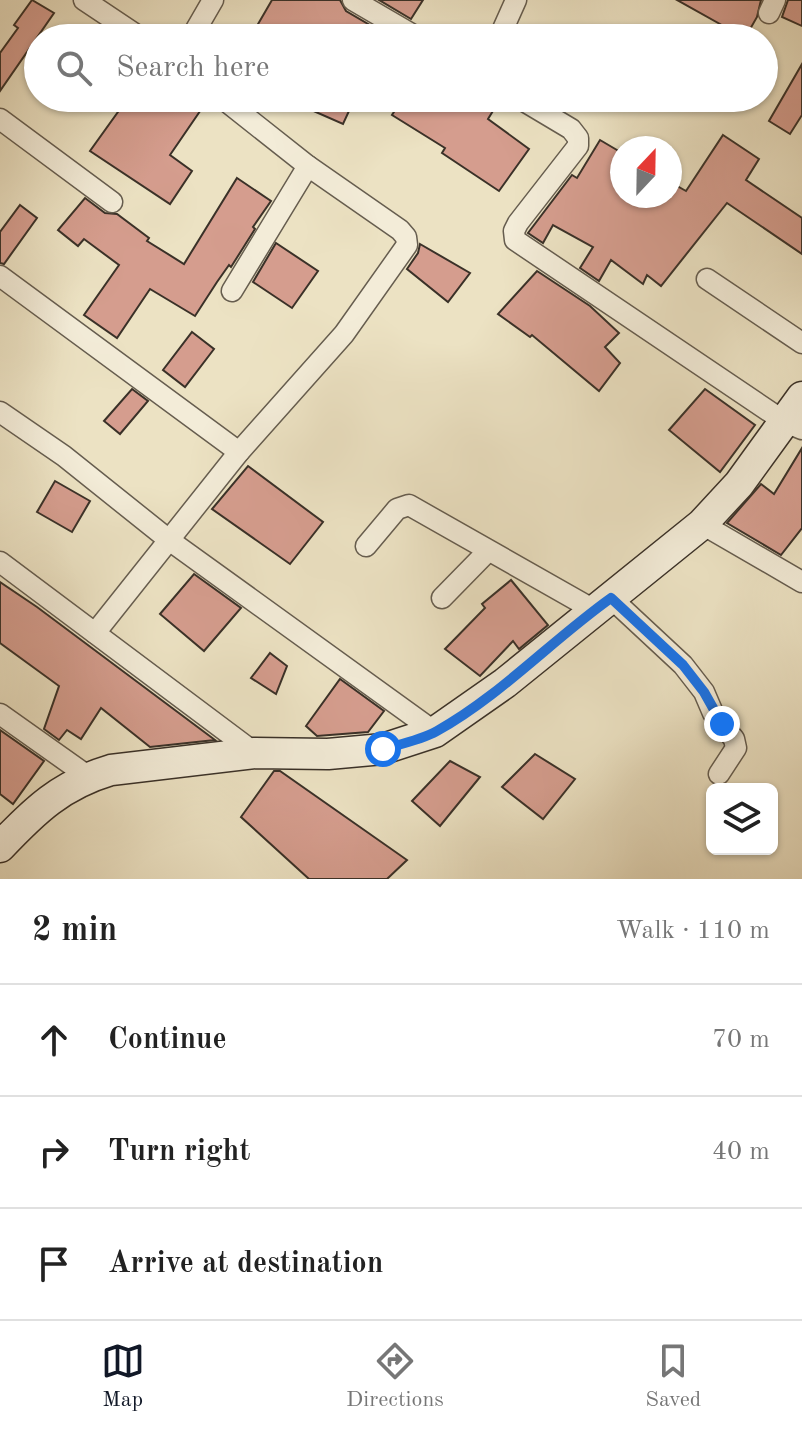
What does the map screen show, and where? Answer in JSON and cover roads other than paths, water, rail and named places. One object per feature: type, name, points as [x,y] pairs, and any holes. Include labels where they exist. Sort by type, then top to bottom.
[{"type":"street","points":[[84,0],[120,24]]},
{"type":"street","points":[[199,24],[213,0]]},
{"type":"street","points":[[353,0],[394,24]]},
{"type":"street","points":[[505,24],[516,0]]},
{"type":"street","points":[[95,633],[239,452],[344,334],[407,245],[406,237],[400,230],[308,166],[240,112]]},
{"type":"street","points":[[0,847],[33,812],[57,793],[111,770],[255,753],[328,754],[383,749],[435,732],[505,683],[702,524],[796,416],[515,240],[514,231],[518,223],[578,146],[578,138],[571,129],[542,112]]},
{"type":"street","points":[[0,119],[112,202]]},
{"type":"street","points":[[232,291],[308,166]]},
{"type":"street","points":[[0,276],[239,452]]},
{"type":"street","points":[[707,279],[802,343]]},
{"type":"street","points":[[0,412],[64,456],[169,540],[435,732]]},
{"type":"street","points":[[366,546],[397,509],[409,505],[488,551],[602,604],[683,665],[704,692],[713,713],[734,739],[736,748],[719,774]]},
{"type":"street","points":[[702,524],[802,582]]},
{"type":"street","points":[[442,598],[488,551]]},
{"type":"street","points":[[0,562],[255,753]]},
{"type":"street","points":[[0,714],[89,777]]}]
